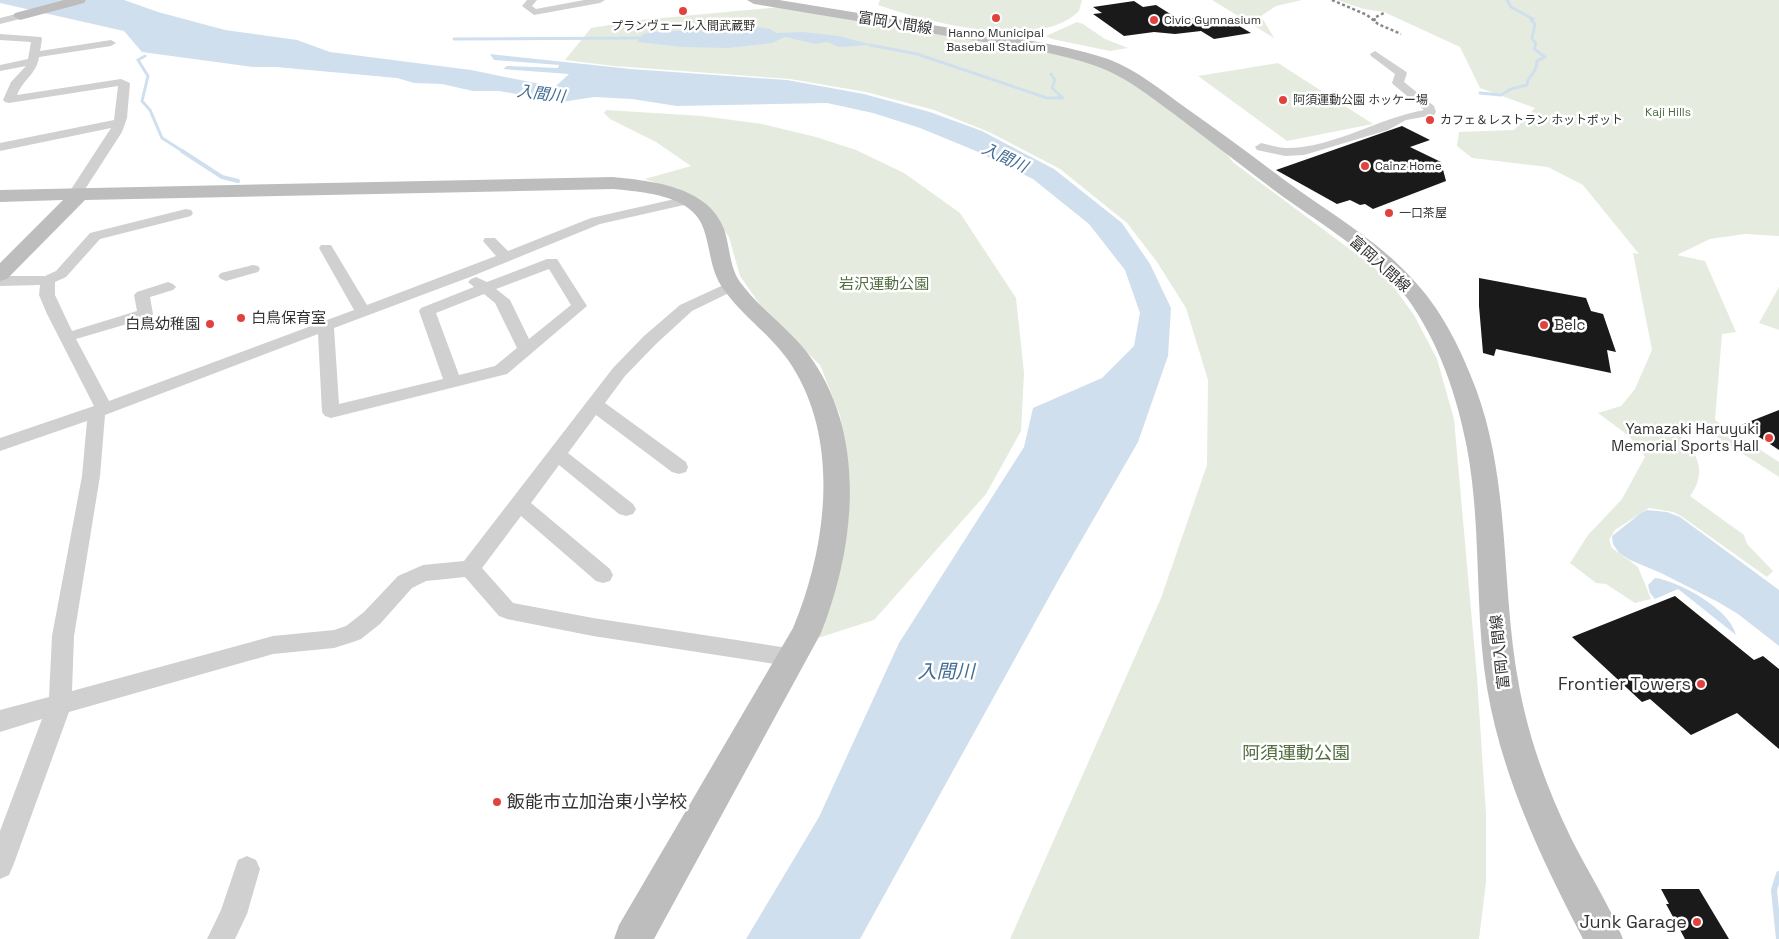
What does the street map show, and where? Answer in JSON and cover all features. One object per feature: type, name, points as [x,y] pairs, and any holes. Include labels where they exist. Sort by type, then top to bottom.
[{"type":"street","points":[[0,21],[79,0]]},
{"type":"street","points":[[532,0],[527,6],[534,12],[600,0]]},
{"type":"street","name":"富岡入間線","points":[[754,0],[1051,49],[1112,66],[1156,93],[1347,234],[1380,259],[1411,290],[1424,307],[1462,381],[1476,432],[1488,500],[1497,640],[1503,690],[1521,762],[1568,872],[1604,939]]},
{"type":"street","points":[[0,37],[37,39],[31,69],[6,96]]},
{"type":"street","points":[[0,68],[34,58],[110,42]]},
{"type":"street","points":[[1261,147],[1285,152],[1304,151],[1384,127],[1403,117],[1430,112],[1430,109],[1398,83],[1401,73],[1374,54]]},
{"type":"street","points":[[0,275],[78,194],[116,132],[124,83],[6,96]]},
{"type":"street","points":[[0,147],[119,122]]},
{"type":"street","points":[[0,196],[586,182],[638,186],[668,192],[688,200],[705,213],[714,228],[720,265],[732,286],[804,366],[819,392],[831,425],[836,501],[829,558],[822,588],[806,634],[633,939]]},
{"type":"street","points":[[0,445],[100,410],[466,274],[596,221],[688,200]]},
{"type":"street","points":[[0,281],[48,280],[61,274],[95,236],[186,213]]},
{"type":"street","points":[[490,241],[505,257]]},
{"type":"street","points":[[326,248],[363,312]]},
{"type":"street","points":[[326,326],[332,412],[501,370],[579,306],[552,262],[427,310],[452,382]]},
{"type":"street","points":[[226,276],[253,269]]},
{"type":"street","points":[[466,274],[502,300],[526,350]]},
{"type":"street","points":[[0,866],[60,704],[63,636],[91,476],[100,410],[47,295],[48,280]]},
{"type":"street","points":[[0,721],[273,645],[334,638],[353,633],[372,618],[405,582],[423,573],[470,569],[619,372],[650,340],[686,308],[732,286]]},
{"type":"street","points":[[66,337],[145,314],[142,295],[168,287]]},
{"type":"street","points":[[595,405],[679,467]]},
{"type":"street","points":[[558,455],[626,509]]},
{"type":"street","points":[[520,504],[603,575]]},
{"type":"street","points":[[470,569],[507,610],[593,627],[794,658]]},
{"type":"street","points":[[221,939],[233,914],[247,869]]},
{"type":"green space","name":"Hanno Municipal Baseball Stadium","points":[[880,0],[1082,0],[1079,11],[1061,23],[1037,30],[1010,32],[981,30],[924,19],[878,5]]},
{"type":"green space","points":[[1212,0],[1302,0],[1276,6],[1261,16],[1274,38]]},
{"type":"green space","name":"Kaji Hills","points":[[1337,0],[1779,0],[1779,236],[1745,234],[1710,239],[1677,255],[1705,261],[1736,332],[1722,334],[1715,420],[1779,462],[1779,477],[1692,421],[1675,430],[1689,446],[1698,461],[1699,478],[1690,496],[1744,535],[1747,544],[1773,571],[1767,577],[1681,516],[1673,512],[1649,508],[1615,530],[1609,540],[1612,548],[1638,567],[1651,599],[1635,603],[1606,584],[1596,583],[1570,563],[1588,535],[1622,499],[1645,457],[1629,436],[1598,413],[1621,406],[1635,389],[1652,350],[1633,253],[1639,254],[1583,185],[1548,167],[1472,158],[1457,146],[1459,132],[1514,130],[1535,108],[1480,88],[1460,47],[1384,12],[1364,9]]},
{"type":"green space","name":"阿須運動公園","points":[[780,7],[1077,58],[1126,76],[1223,150],[1234,163],[1371,265],[1390,282],[1414,315],[1437,359],[1454,419],[1477,677],[1486,814],[1486,882],[1479,939],[1010,939],[1161,598],[1207,465],[1208,380],[1186,308],[1157,262],[1127,223],[1060,169],[989,132],[934,110],[866,92],[790,79],[614,66],[565,60],[591,28],[640,20]]},
{"type":"green space","points":[[1077,22],[1105,39],[1128,48],[1110,51],[1052,39],[1046,36]]},
{"type":"green space","name":"阿須運動公園 ホッケー場","points":[[1278,63],[1373,124],[1287,141],[1198,76]]},
{"type":"green space","name":"岩沢運動公園","points":[[606,110],[702,116],[762,124],[816,137],[856,150],[904,173],[960,213],[1016,298],[1024,373],[1021,431],[986,494],[874,620],[818,638],[848,476],[840,415],[820,365],[763,309],[740,276],[729,237],[707,207],[697,198],[645,179],[691,166],[656,142],[610,119],[604,113]]},
{"type":"green space","points":[[1779,287],[1779,330],[1759,323]]},
{"type":"water","name":"入間川","points":[[0,0],[124,0],[158,12],[225,30],[297,40],[330,52],[471,70],[555,87],[569,74],[503,69],[507,66],[558,68],[559,65],[494,60],[490,54],[631,69],[787,80],[864,94],[930,112],[982,131],[1054,169],[1122,223],[1150,264],[1171,308],[1168,356],[1138,442],[1059,579],[860,939],[746,939],[819,817],[899,643],[1024,447],[1033,408],[1102,378],[1134,346],[1140,313],[1125,270],[1089,224],[1033,179],[976,151],[920,128],[873,113],[827,103],[677,106],[632,99],[594,97],[562,102],[499,91],[473,91],[442,84],[414,83],[397,78],[276,67],[253,67],[142,52],[124,31],[0,3]]},
{"type":"water","points":[[758,27],[770,29],[776,33],[803,32],[839,36],[870,45],[839,47],[827,42],[815,44],[785,37],[772,43],[728,48],[682,47],[637,42],[643,34],[653,32]]},
{"type":"water","points":[[1647,510],[1667,512],[1680,517],[1779,590],[1779,646],[1738,614],[1718,602],[1619,553],[1613,544],[1612,536]]},
{"type":"water","points":[[1655,578],[1677,585],[1703,598],[1725,616],[1732,625],[1736,635],[1678,589],[1655,599],[1650,593],[1648,585]]},
{"type":"building","name":"Civic Gymnasium","points":[[1134,1],[1143,7],[1156,5],[1180,20],[1200,17],[1207,21],[1226,18],[1251,33],[1214,39],[1201,31],[1175,34],[1154,32],[1124,36],[1093,14],[1102,13],[1093,7]]},
{"type":"building","name":"Cainz Home","points":[[1402,126],[1430,140],[1410,147],[1441,162],[1446,181],[1373,209],[1365,204],[1360,205],[1350,200],[1337,204],[1276,170]]},
{"type":"building","name":"Belc","points":[[1479,278],[1586,298],[1591,311],[1603,314],[1616,352],[1607,350],[1611,373],[1496,349],[1494,356],[1483,353]]},
{"type":"building","name":"Yamazaki Haruyuki Memorial Sports Hall","points":[[1779,410],[1779,450],[1741,425]]},
{"type":"building","name":"Frontier Towers","points":[[1675,596],[1754,660],[1763,656],[1779,669],[1779,749],[1737,713],[1691,735],[1650,699],[1642,702],[1572,637]]},
{"type":"building","name":"Junk Garage","points":[[1661,889],[1699,889],[1729,939],[1685,939],[1666,904],[1669,904]]},
{"type":"waterway","points":[[1480,93],[1501,95],[1511,89],[1527,85],[1537,66],[1537,61],[1545,57],[1534,49],[1536,44],[1532,38],[1535,24],[1531,20],[1533,19],[1511,7],[1507,0]]},
{"type":"waterway","points":[[454,39],[639,38]]},
{"type":"waterway","points":[[870,45],[917,54],[1047,98],[1063,98],[1052,88],[1055,80],[1051,74]]},
{"type":"waterway","points":[[145,56],[138,60],[148,76],[142,101],[150,110],[162,138],[184,152]]},
{"type":"waterway","points":[[182,151],[222,177],[238,181]]},
{"type":"waterway","points":[[1779,874],[1774,890],[1779,939]]},
{"type":"railway","points":[[1332,0],[1367,15],[1378,24],[1401,34]]},
{"type":"railway","points":[[1375,21],[1374,18],[1384,13]]},
{"type":"place","name":"プランヴェール入間武蔵野","points":[[683,11]]},
{"type":"place","name":"Hanno Municipal Baseball Stadium","points":[[996,18]]},
{"type":"place","name":"Civic Gymnasium","points":[[1154,20]]},
{"type":"place","name":"阿須運動公園 ホッケー場","points":[[1283,100]]},
{"type":"place","name":"カフェ＆レストラン ホットポット","points":[[1430,120]]},
{"type":"place","name":"Cainz Home","points":[[1365,166]]},
{"type":"place","name":"一口茶屋","points":[[1389,213]]},
{"type":"place","name":"白鳥保育室","points":[[241,318]]},
{"type":"place","name":"白鳥幼稚園","points":[[210,324]]},
{"type":"place","name":"Belc","points":[[1544,325]]},
{"type":"place","name":"Yamazaki Haruyuki Memorial Sports Hall","points":[[1769,438]]},
{"type":"place","name":"Frontier Towers","points":[[1701,684]]},
{"type":"place","name":"飯能市立加治東小学校","points":[[497,802]]},
{"type":"place","name":"Junk Garage","points":[[1697,922]]}]
